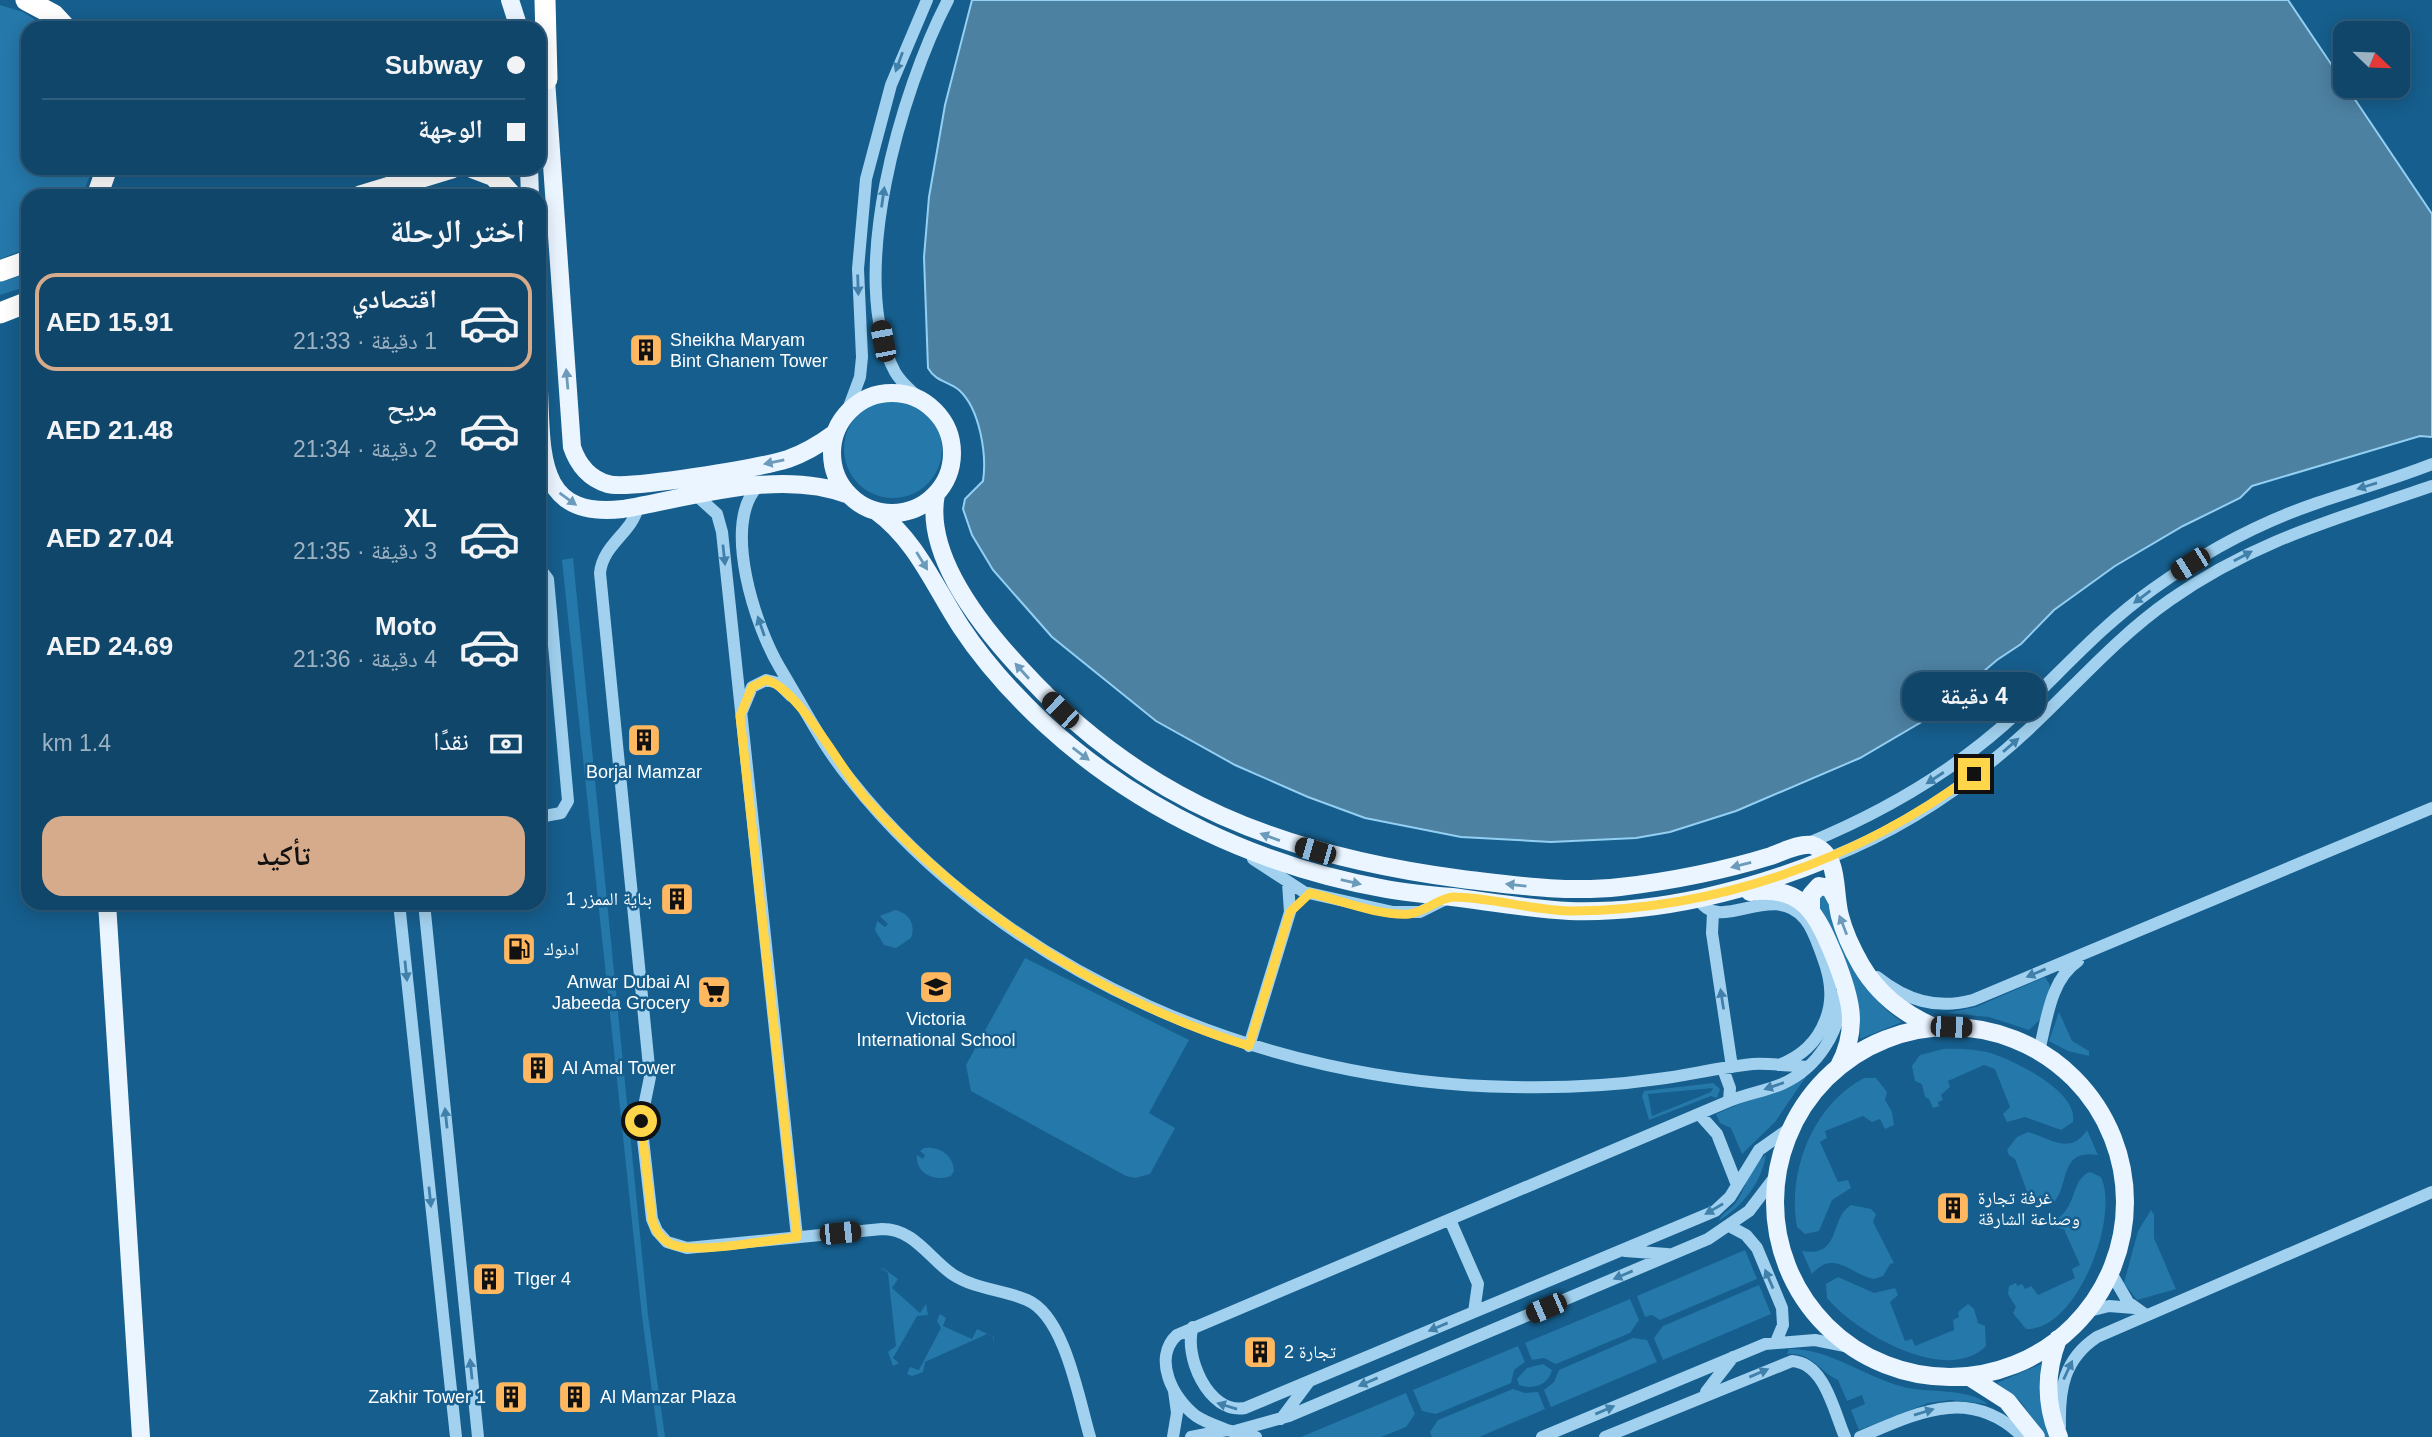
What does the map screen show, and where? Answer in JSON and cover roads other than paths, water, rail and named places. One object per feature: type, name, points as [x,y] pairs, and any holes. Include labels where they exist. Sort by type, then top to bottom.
[{"type":"highway","points":[[26,0],[54,15],[60,21]]},
{"type":"highway","points":[[545,0],[546,21]]},
{"type":"highway","points":[[546,40],[547,79]]},
{"type":"highway","points":[[383,189],[429,175]]},
{"type":"highway","points":[[491,175],[506,189]]},
{"type":"highway","points":[[0,271],[21,264]]},
{"type":"highway","points":[[0,313],[21,305]]},
{"type":"main road","points":[[510,0],[517,21]]},
{"type":"main road","points":[[535,0],[540,21]]},
{"type":"main road","points":[[546,69],[572,447],[579,462],[589,474],[612,485],[633,485],[772,463],[808,450],[835,433]]},
{"type":"main road","points":[[849,495],[836,477],[832,463],[835,433],[847,412],[861,401],[886,393],[904,394],[920,400],[941,418],[951,443],[949,470],[936,494],[933,514],[939,548],[977,613],[1016,664],[1060,710],[1110,750],[1164,787],[1216,814],[1270,837],[1330,856],[1392,869],[1492,883],[1583,890],[1649,883],[1715,871],[1806,844],[1822,850],[1829,858],[1841,921],[1859,962],[1891,1001],[1934,1027]]},
{"type":"main road","points":[[546,468],[552,484],[577,506],[590,510],[638,507],[758,486],[806,483],[849,495],[876,511],[904,536],[970,640],[1000,677],[1046,725],[1097,766],[1153,803],[1233,844],[1292,866],[1354,883],[1572,911],[1631,908],[1698,898],[1780,876],[1829,858]]},
{"type":"main road","points":[[612,485],[608,498],[612,510]]},
{"type":"main road","points":[[876,511],[904,512],[921,505],[936,494]]},
{"type":"main road","points":[[1715,871],[1720,893]]},
{"type":"main road","points":[[1811,910],[1811,895],[1819,886],[1830,888],[1836,899]]},
{"type":"main road","points":[[1720,893],[1781,892],[1801,900],[1819,921],[1849,994],[1852,1026],[1839,1066]]},
{"type":"main road","points":[[107,910],[141,1437]]},
{"type":"main road","points":[[1934,1027],[1982,1029],[2039,1051],[2061,1066],[2086,1091],[2104,1120],[2118,1152],[2124,1203],[2121,1238],[2110,1271],[2085,1312],[2058,1339],[2009,1367],[1968,1376],[1935,1377],[1905,1372],[1877,1362],[1850,1347],[1811,1309],[1788,1270],[1776,1222],[1778,1172],[1793,1126],[1815,1091],[1839,1066],[1884,1040],[1934,1027]]},
{"type":"main road","points":[[2058,1339],[2050,1364],[2048,1389],[2051,1414],[2060,1437]]},
{"type":"main road","points":[[1968,1376],[2007,1401],[2036,1437]]},
{"type":"street","points":[[847,412],[860,377],[862,357],[858,269],[866,179],[891,85],[927,0]]},
{"type":"street","points":[[920,400],[895,372],[883,341],[878,297],[879,237],[886,178],[900,119],[919,63],[948,0]]},
{"type":"street","points":[[1806,844],[1892,804],[1954,764],[2016,714],[2118,615],[2203,556],[2286,515],[2432,464]]},
{"type":"street","points":[[758,486],[744,506],[743,546],[755,609],[774,658],[836,761],[865,798],[920,853],[975,900],[1030,939],[1102,984],[1163,1014],[1249,1046],[1366,1073],[1492,1087],[1616,1084],[1728,1068],[1777,1065],[1808,1067]]},
{"type":"street","points":[[1829,858],[1904,821],[1974,774],[2027,730],[2120,639],[2193,584],[2244,555],[2297,530],[2432,486]]},
{"type":"street","points":[[697,496],[711,507],[720,523],[797,1237]]},
{"type":"street","points":[[638,507],[634,517],[605,553],[600,573],[649,1067],[649,1086],[641,1121],[652,1219],[661,1237],[680,1247],[897,1230],[914,1239],[943,1268],[969,1284],[1035,1304],[1056,1329],[1090,1437]]},
{"type":"street","points":[[546,576],[568,801],[561,813],[546,816]]},
{"type":"street","points":[[740,716],[746,697],[761,681],[774,658]]},
{"type":"street","points":[[736,672],[783,687],[803,708]]},
{"type":"street","points":[[1859,962],[1907,997],[1928,1003],[1951,1004],[1973,1000],[2432,808]]},
{"type":"street","points":[[1233,844],[1288,883],[1310,893],[1402,914],[1429,909],[1450,897]]},
{"type":"street","points":[[1249,1046],[1290,912],[1288,883]]},
{"type":"street","points":[[1290,912],[1310,893]]},
{"type":"street","points":[[1698,898],[1713,912],[1712,933],[1728,1068],[1729,1101]]},
{"type":"street","points":[[1713,912],[1780,904],[1798,912],[1811,928],[1828,971],[1829,1010],[1822,1029],[1810,1045],[1795,1057],[1777,1065]]},
{"type":"street","points":[[400,910],[456,1437]]},
{"type":"street","points":[[425,910],[478,1437]]},
{"type":"street","points":[[2039,1051],[2059,980],[2068,969],[2099,947]]},
{"type":"street","points":[[1256,1437],[1196,1415],[1174,1387],[1165,1366],[1166,1350],[1177,1335],[1729,1101],[1784,1083],[1808,1067],[1825,1047],[1836,1025],[1842,1000],[1841,975]]},
{"type":"street","points":[[1700,1115],[1717,1134],[1737,1185]]},
{"type":"street","points":[[1193,1328],[1190,1337],[1192,1353],[1207,1391],[1220,1405],[1232,1409],[1245,1408],[1715,1211],[1726,1202],[1759,1150],[1793,1126]]},
{"type":"street","points":[[1192,1437],[1281,1419],[1674,1254],[1731,1227],[1758,1203],[1778,1172]]},
{"type":"street","points":[[2060,1437],[2060,1394],[2071,1361],[2097,1337],[2140,1312],[2432,1192]]},
{"type":"street","points":[[1450,1220],[1478,1284],[1474,1312]]},
{"type":"street","points":[[1731,1227],[1754,1243],[1782,1308],[1783,1325],[1776,1342]]},
{"type":"street","points":[[1619,1251],[1674,1254]]},
{"type":"street","points":[[2110,1271],[2122,1295],[2140,1312]]},
{"type":"street","points":[[1478,1284],[1502,1300]]},
{"type":"street","points":[[2085,1312],[2109,1306],[2140,1312]]},
{"type":"street","points":[[1542,1437],[1735,1355],[1776,1342],[1815,1340],[1850,1347]]},
{"type":"street","points":[[1700,1397],[1735,1355]]},
{"type":"street","points":[[1605,1437],[1781,1364],[1798,1362],[1818,1374],[1845,1437]]},
{"type":"street","points":[[1281,1419],[1311,1380]]},
{"type":"street","points":[[1173,1437],[1177,1413],[1174,1387]]},
{"type":"street","points":[[1860,1437],[1925,1411],[1955,1407],[1993,1416],[2023,1437]]},
{"type":"street","points":[[1834,1437],[1837,1418]]},
{"type":"place","name":"Sheikha Maryam Bint Ghanem Tower","points":[[646,350]]},
{"type":"place","name":"Borjal Mamzar","points":[[644,740]]},
{"type":"place","name":"بناية الممزر 1","points":[[677,899]]},
{"type":"place","name":"ادنوك","points":[[519,949]]},
{"type":"place","name":"Victoria International School","points":[[936,987]]},
{"type":"place","name":"Anwar Dubai Al Jabeeda Grocery","points":[[714,992]]},
{"type":"place","name":"Al Amal Tower","points":[[538,1068]]},
{"type":"place","name":"غرفة تجارة وصناعة الشارقة","points":[[1953,1208]]},
{"type":"place","name":"TIger 4","points":[[489,1279]]},
{"type":"place","name":"تجارة 2","points":[[1260,1352]]},
{"type":"place","name":"Zakhir Tower 1","points":[[511,1397]]},
{"type":"place","name":"Al Mamzar Plaza","points":[[575,1397]]}]
